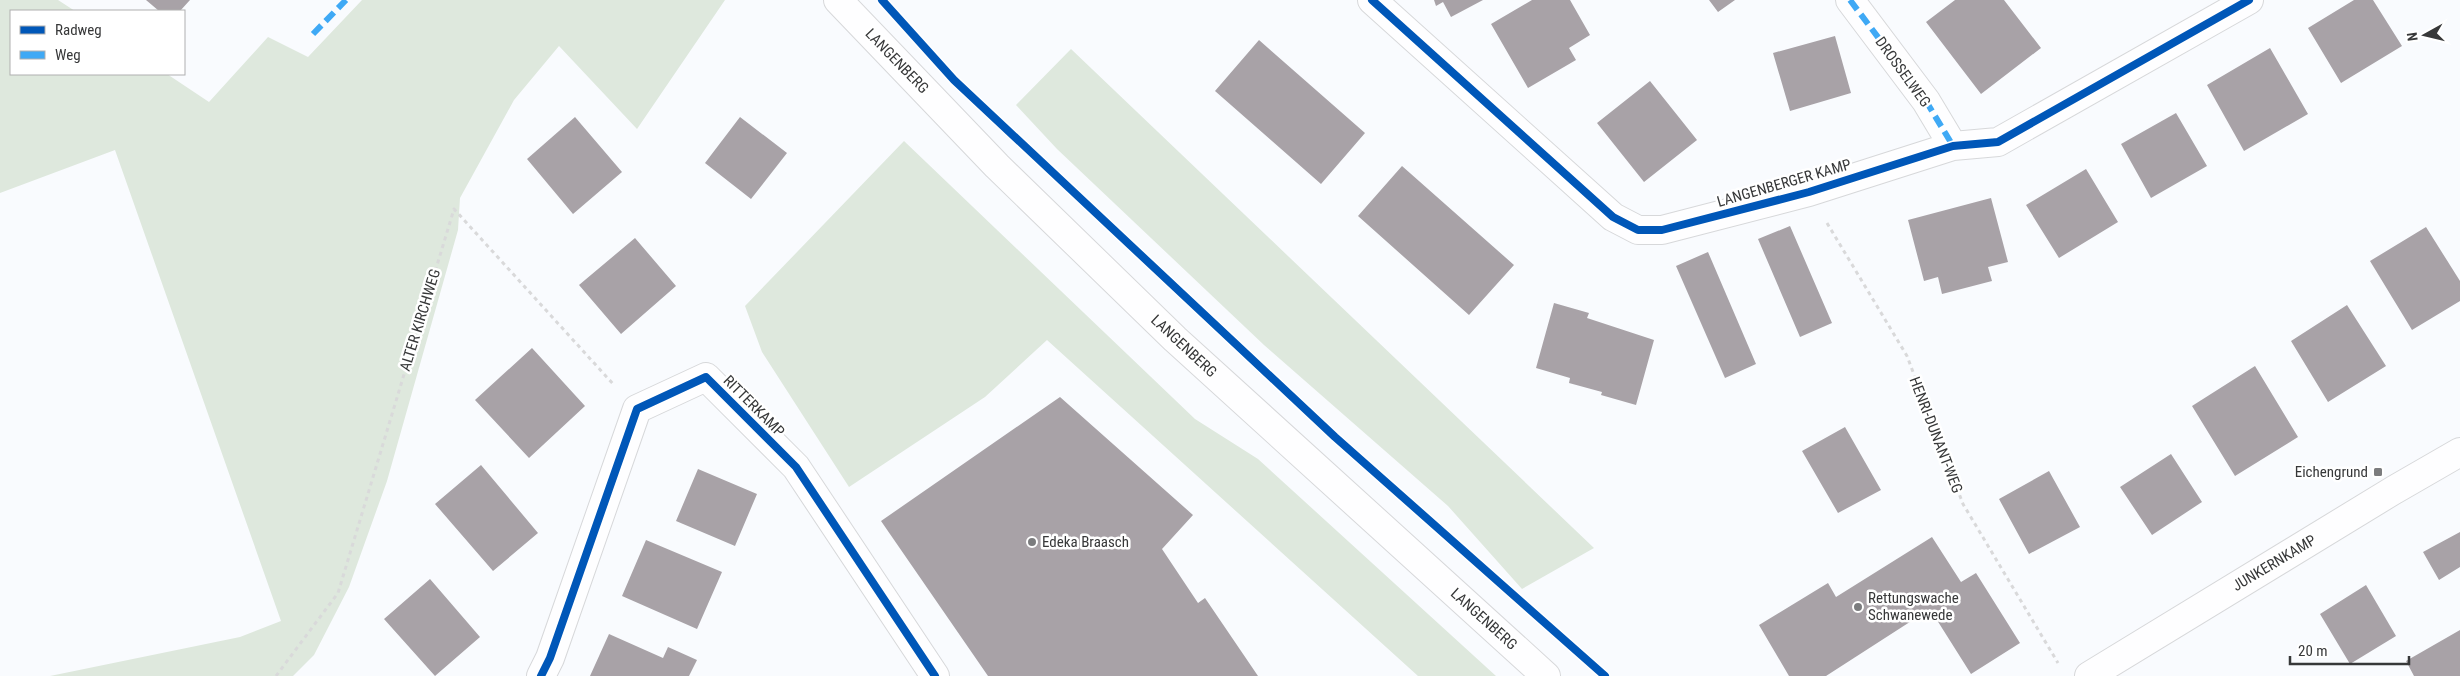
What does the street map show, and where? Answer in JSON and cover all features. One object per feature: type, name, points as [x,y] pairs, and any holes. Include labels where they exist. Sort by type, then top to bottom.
[{"type":"street","name":"LANGENBERG","points":[[838,0],[997,166],[1175,339],[1546,676]]},
{"type":"street","name":"LANGENBERGER KAMP","points":[[1372,0],[1613,217],[1638,230],[1662,230],[1809,192],[1953,146],[1998,142],[2248,0]]},
{"type":"street","name":"DROSSELWEG","points":[[1850,0],[1926,101],[1953,146]]},
{"type":"street","name":"RITTERKAMP","points":[[637,409],[706,377],[796,467],[935,676]]},
{"type":"street","points":[[541,676],[550,658],[637,409]]},
{"type":"street","name":"JUNKERNKAMP","points":[[2089,676],[2394,490],[2460,452]]},
{"type":"shaded area","points":[[0,0],[58,0],[73,10],[10,10],[10,75],[168,75],[209,102],[268,37],[308,57],[362,0],[725,0],[637,129],[559,46],[514,100],[460,198],[458,230],[387,481],[349,587],[314,655],[293,676],[50,676],[240,637],[281,621],[115,150],[0,193]]},
{"type":"shaded area","points":[[1071,49],[1594,548],[1522,589],[1448,506],[1264,345],[1057,149],[1016,105]]},
{"type":"shaded area","points":[[904,141],[1195,419],[1258,459],[1496,676],[1418,676],[1047,340],[985,397],[849,487],[762,352],[745,306]]},
{"type":"building","points":[[146,0],[190,0],[181,10],[158,10]]},
{"type":"building","points":[[1434,0],[1483,0],[1451,17],[1443,2],[1436,6]]},
{"type":"building","points":[[1532,0],[1570,0],[1590,35],[1569,48],[1576,60],[1528,88],[1491,24]]},
{"type":"building","points":[[1709,0],[1735,0],[1718,12]]},
{"type":"building","points":[[1955,0],[2004,0],[2041,48],[1981,94],[1926,22]]},
{"type":"building","points":[[2354,0],[2373,0],[2402,46],[2341,83],[2308,28]]},
{"type":"building","points":[[1835,36],[1851,93],[1790,111],[1773,53]]},
{"type":"building","points":[[1259,40],[1365,133],[1321,184],[1215,91]]},
{"type":"building","points":[[2270,48],[2308,114],[2244,151],[2207,85]]},
{"type":"building","points":[[1650,81],[1697,140],[1644,182],[1597,123]]},
{"type":"building","points":[[2176,113],[2207,166],[2151,198],[2121,144]]},
{"type":"building","points":[[575,117],[622,172],[573,214],[527,159]]},
{"type":"building","points":[[740,117],[787,153],[751,199],[705,163]]},
{"type":"building","points":[[1402,166],[1514,265],[1469,315],[1358,216]]},
{"type":"building","points":[[2086,169],[2118,222],[2059,258],[2026,205]]},
{"type":"building","points":[[1991,198],[2008,262],[1988,267],[1992,281],[1942,294],[1938,277],[1924,281],[1908,220]]},
{"type":"building","points":[[1790,226],[1832,323],[1800,337],[1758,239]]},
{"type":"building","points":[[2426,227],[2460,281],[2460,301],[2412,330],[2370,261]]},
{"type":"building","points":[[635,238],[676,286],[621,334],[579,285]]},
{"type":"building","points":[[1708,252],[1756,364],[1725,378],[1676,266]]},
{"type":"building","points":[[1554,303],[1589,313],[1587,318],[1654,340],[1636,405],[1601,395],[1602,392],[1569,383],[1570,378],[1536,368]]},
{"type":"building","points":[[2347,305],[2386,366],[2328,402],[2291,341]]},
{"type":"building","points":[[532,348],[585,406],[529,458],[475,400]]},
{"type":"building","points":[[2255,366],[2298,437],[2235,476],[2192,406]]},
{"type":"building","name":"Edeka Braasch","points":[[1060,397],[1193,515],[1162,549],[1198,603],[1205,598],[1258,676],[988,676],[881,521]]},
{"type":"building","points":[[1845,427],[1881,490],[1838,513],[1802,451]]},
{"type":"building","points":[[2171,454],[2202,502],[2152,535],[2120,487]]},
{"type":"building","points":[[481,465],[538,533],[493,571],[435,504]]},
{"type":"building","points":[[698,469],[757,494],[735,546],[676,521]]},
{"type":"building","points":[[2049,471],[2080,527],[2029,554],[1999,499]]},
{"type":"building","points":[[2460,532],[2460,567],[2439,580],[2423,552]]},
{"type":"building","name":"Rettungswache Schwanewede","points":[[1932,537],[1961,582],[1976,573],[2020,643],[1971,674],[1930,609],[1826,676],[1789,676],[1759,625],[1828,583],[1836,597]]},
{"type":"building","points":[[646,540],[722,572],[697,629],[622,596]]},
{"type":"building","points":[[430,579],[480,637],[435,676],[384,619]]},
{"type":"building","points":[[2366,585],[2396,636],[2350,664],[2320,614]]},
{"type":"building","points":[[2460,630],[2460,676],[2414,676],[2406,661]]},
{"type":"building","points":[[609,634],[663,658],[668,647],[697,660],[689,676],[590,676]]},
{"type":"marked path","points":[[313,34],[346,0]]},
{"type":"marked path","points":[[1850,0],[1926,101],[1953,146]]},
{"type":"cycle path","points":[[882,0],[954,80],[1335,437],[1605,676]]},
{"type":"cycle path","points":[[1372,0],[1613,217],[1638,230],[1662,230],[1809,192],[1953,146],[1998,142],[2249,0]]},
{"type":"cycle path","points":[[541,676],[550,658],[637,409],[706,377],[796,467],[935,676]]},
{"type":"place","name":"Eichengrund","points":[[2378,472]]},
{"type":"place","name":"Edeka Braasch","points":[[1032,542]]},
{"type":"place","name":"Rettungswache Schwanewede","points":[[1858,607]]}]
